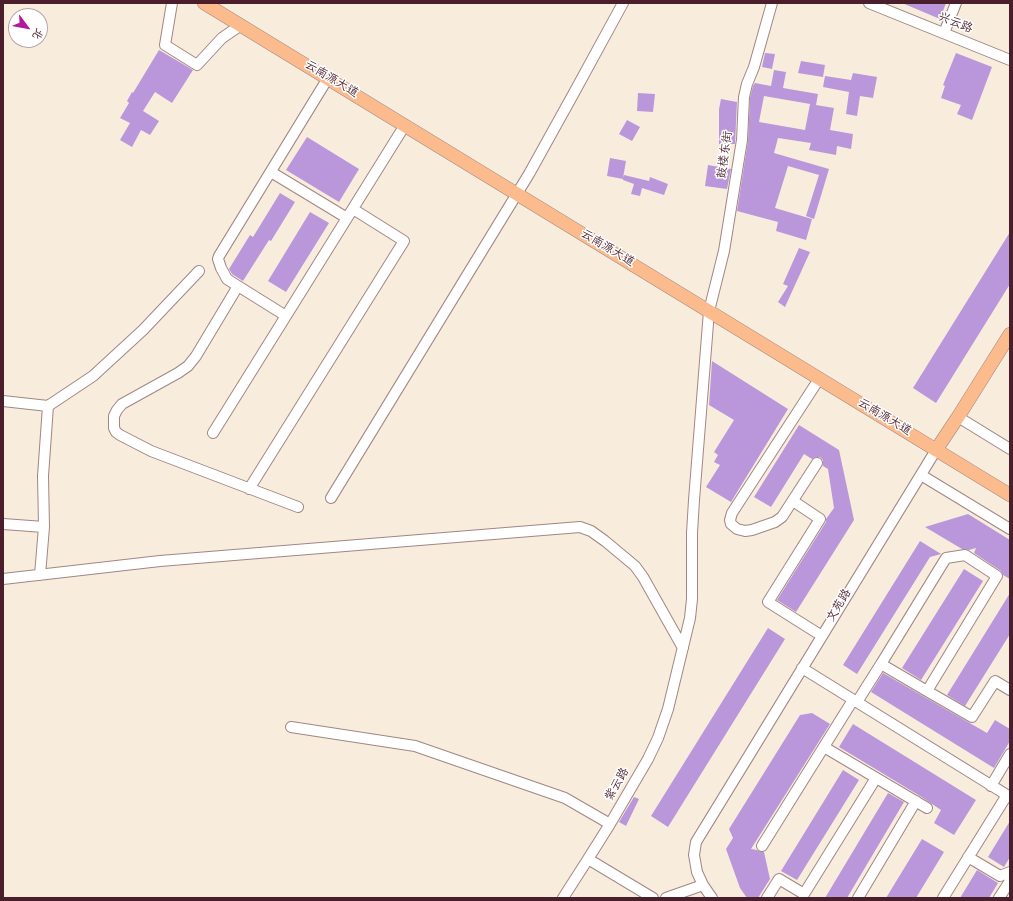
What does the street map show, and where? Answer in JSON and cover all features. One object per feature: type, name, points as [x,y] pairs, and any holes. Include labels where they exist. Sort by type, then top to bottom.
[{"type":"main road","name":"云南源大道","points":[[204,3],[1010,495]]},
{"type":"main road","name":"文苑路","points":[[936,450],[1010,334]]},
{"type":"street","points":[[172,3],[165,45],[197,65],[222,38],[241,25]]},
{"type":"street","points":[[331,498],[529,174],[623,3]]},
{"type":"street","name":"鼓楼东街","points":[[683,648],[690,618],[692,599],[692,533],[709,311],[724,251],[734,192],[742,140],[744,97],[772,3]]},
{"type":"street","name":"兴云路","points":[[869,3],[1010,60]]},
{"type":"street","points":[[944,33],[956,3]]},
{"type":"street","points":[[286,316],[230,281],[224,274],[219,264],[219,256],[328,78]]},
{"type":"street","points":[[213,433],[405,125]]},
{"type":"street","points":[[271,172],[347,218]]},
{"type":"street","points":[[249,489],[404,241],[353,209]]},
{"type":"street","points":[[3,401],[48,406],[93,376],[143,330],[199,270]]},
{"type":"street","points":[[238,286],[196,356],[188,366],[122,404],[114,416],[114,428],[120,436],[151,451],[298,507]]},
{"type":"street","points":[[817,463],[782,517],[775,522],[745,531],[737,529],[731,524],[732,513],[819,379]]},
{"type":"street","points":[[40,575],[44,527],[43,476],[48,406]]},
{"type":"street","points":[[958,417],[1010,449]]},
{"type":"street","name":"文苑路","points":[[703,885],[697,872],[694,855],[696,842],[936,450]]},
{"type":"street","points":[[921,475],[1010,529]]},
{"type":"street","points":[[793,501],[820,519],[768,602],[822,636]]},
{"type":"street","points":[[3,524],[44,527]]},
{"type":"street","points":[[3,579],[160,561],[580,527],[605,541],[635,566],[683,648]]},
{"type":"street","points":[[762,846],[824,747],[881,664],[946,558],[964,556],[997,576],[927,691]]},
{"type":"street","name":"紫云路","points":[[563,898],[610,824],[648,759],[658,738],[668,710],[683,648]]},
{"type":"street","points":[[881,664],[972,717],[995,681],[1010,690]]},
{"type":"street","points":[[802,668],[1008,796],[943,898]]},
{"type":"street","points":[[291,727],[415,746],[565,798],[610,824]]},
{"type":"street","points":[[824,747],[927,808]]},
{"type":"street","points":[[991,786],[1010,754]]},
{"type":"street","points":[[767,898],[779,879],[804,894],[876,778]]},
{"type":"street","points":[[858,898],[916,801]]},
{"type":"street","points":[[968,857],[1000,876],[1010,872]]},
{"type":"street","points":[[588,859],[653,898]]},
{"type":"street","points":[[999,898],[1010,881]]},
{"type":"street","points":[[666,898],[703,885],[712,898]]},
{"type":"building","points":[[902,3],[946,3],[940,19]]},
{"type":"building","points":[[159,50],[193,70],[172,103],[155,92],[143,111],[159,121],[150,135],[141,130],[132,147],[120,140],[130,123],[120,118],[129,103],[127,101],[132,92],[133,93]]},
{"type":"building","points":[[765,53],[775,54],[772,69],[762,67]]},
{"type":"building","points":[[956,53],[992,67],[972,120],[957,114],[961,105],[941,98],[945,86],[943,85]]},
{"type":"building","points":[[801,61],[825,65],[823,77],[798,73]]},
{"type":"building","points":[[774,70],[786,72],[783,88],[818,94],[816,105],[834,108],[830,130],[853,134],[851,149],[837,146],[836,155],[809,150],[811,143],[778,138],[774,153],[829,169],[814,219],[806,216],[819,175],[788,166],[775,208],[812,219],[806,240],[776,231],[778,222],[737,211],[748,141],[750,98],[753,86],[755,83],[771,86]],"holes":[[[764,96],[816,105],[810,104],[805,130],[759,122]]]},
{"type":"building","points":[[853,73],[877,77],[873,98],[860,96],[857,116],[846,114],[849,92],[823,87],[825,76],[851,80]]},
{"type":"building","points":[[638,93],[655,94],[653,112],[637,111]]},
{"type":"building","points":[[721,99],[737,102],[735,144],[719,144],[719,109]]},
{"type":"building","points":[[627,120],[640,127],[632,141],[619,134]]},
{"type":"building","points":[[307,137],[359,169],[339,202],[286,170]]},
{"type":"building","points":[[610,158],[626,161],[623,178],[624,175],[649,181],[650,177],[668,184],[664,195],[642,188],[640,196],[631,194],[634,184],[623,179],[607,176]]},
{"type":"building","points":[[708,165],[731,169],[727,189],[705,186]]},
{"type":"building","points":[[280,193],[295,202],[271,241],[269,240],[243,281],[232,274],[229,269],[250,235],[253,237]]},
{"type":"building","points":[[310,212],[329,223],[286,292],[268,281]]},
{"type":"building","points":[[1010,232],[1010,284],[936,403],[913,388]]},
{"type":"building","points":[[799,248],[810,252],[785,307],[778,302],[788,286],[783,284]]},
{"type":"building","points":[[712,361],[788,409],[731,502],[706,487],[720,465],[714,462],[718,455],[714,452],[734,420],[709,405]]},
{"type":"building","points":[[799,425],[839,450],[854,520],[796,612],[777,600],[834,508],[828,469],[823,466],[823,460],[820,457],[812,459],[804,454],[771,507],[754,497]]},
{"type":"building","points":[[968,514],[1010,540],[1010,579],[1003,575],[1001,571],[974,553],[976,548],[969,550],[962,549],[925,527]]},
{"type":"building","points":[[920,541],[941,554],[930,557],[857,674],[843,665]]},
{"type":"building","points":[[964,569],[983,581],[921,680],[902,668]]},
{"type":"building","points":[[1010,593],[1010,634],[965,706],[947,695]]},
{"type":"building","points":[[768,628],[785,639],[668,827],[651,816]]},
{"type":"building","points":[[883,673],[987,733],[995,720],[1010,729],[1010,741],[994,768],[871,692]]},
{"type":"building","points":[[812,713],[830,724],[751,849],[764,852],[770,879],[758,898],[747,898],[740,888],[726,849],[733,838],[729,829],[800,715]]},
{"type":"building","points":[[853,724],[976,800],[954,835],[934,823],[941,810],[839,747]]},
{"type":"building","points":[[843,770],[859,780],[797,880],[781,871]]},
{"type":"building","points":[[888,793],[904,802],[847,898],[825,898]]},
{"type":"building","points":[[634,797],[639,799],[626,826],[619,822]]},
{"type":"building","points":[[1010,821],[1010,857],[1004,867],[988,857]]},
{"type":"building","points":[[922,839],[944,852],[916,898],[886,898]]},
{"type":"building","points":[[977,870],[998,883],[989,898],[960,898]]}]
